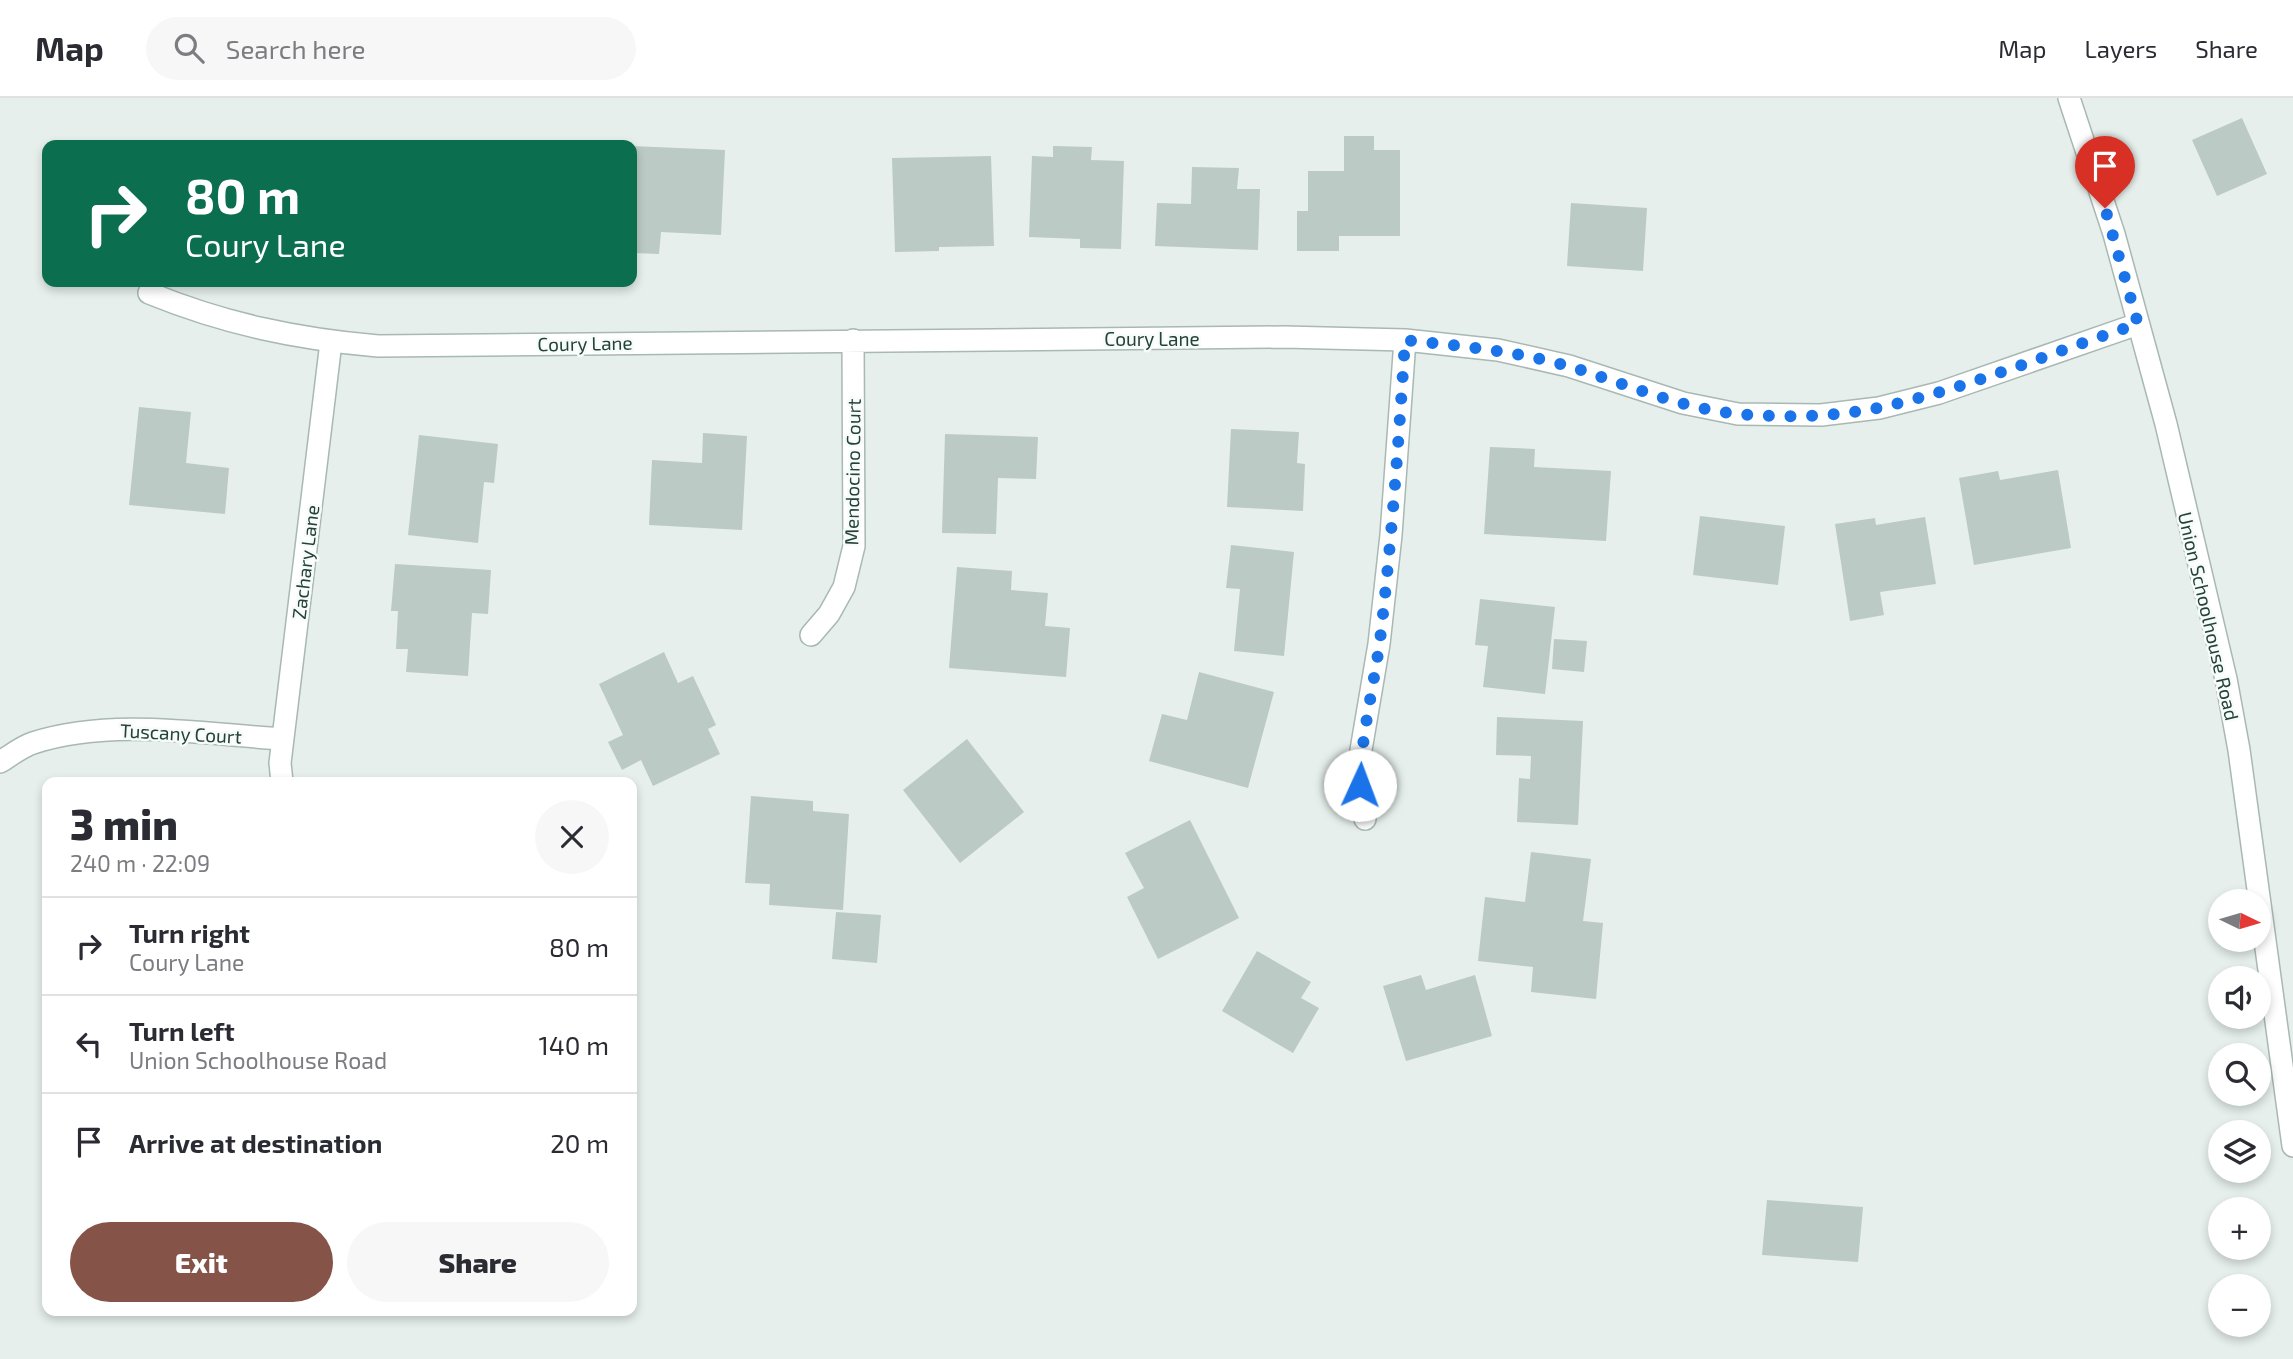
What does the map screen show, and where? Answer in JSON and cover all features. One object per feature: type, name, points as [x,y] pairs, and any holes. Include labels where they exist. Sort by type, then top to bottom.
[{"type":"street","name":"Union Schoolhouse Road","points":[[2069,98],[2114,234],[2166,424],[2205,584],[2239,750],[2293,1146]]},
{"type":"street","name":"Coury Lane","points":[[149,293],[196,312],[254,328],[331,342],[379,346],[1284,337],[1405,340],[1498,350],[1569,366],[1683,403],[1738,414],[1821,415],[1879,408],[1939,393],[2138,324]]},
{"type":"street","name":"Mendocino Court","points":[[811,635],[829,614],[844,587],[854,546],[853,340]]},
{"type":"street","points":[[1365,818],[1360,785],[1361,750],[1379,644],[1391,535],[1405,340]]},
{"type":"street","name":"Zachary Lane","points":[[281,777],[280,763],[331,342]]},
{"type":"street","name":"Tuscany Court","points":[[1,762],[30,744],[68,734],[119,729],[284,739]]},
{"type":"building","points":[[2242,118],[2267,174],[2217,196],[2192,140]]},
{"type":"building","points":[[1344,136],[1374,136],[1374,150],[1400,150],[1400,236],[1339,236],[1339,251],[1297,251],[1297,211],[1308,211],[1308,171],[1344,171]]},
{"type":"building","points":[[637,146],[725,150],[721,235],[661,232],[659,254],[637,253]]},
{"type":"building","points":[[1053,146],[1092,147],[1091,160],[1124,161],[1121,249],[1080,248],[1080,239],[1029,237],[1032,156],[1053,157]]},
{"type":"building","points":[[991,156],[994,246],[939,247],[939,251],[895,252],[892,158]]},
{"type":"building","points":[[1192,167],[1239,168],[1237,189],[1260,189],[1258,250],[1155,246],[1157,203],[1191,204]]},
{"type":"building","points":[[1571,203],[1647,208],[1643,271],[1567,266]]},
{"type":"building","points":[[139,407],[191,412],[186,463],[229,468],[225,514],[129,505]]},
{"type":"building","points":[[1231,429],[1299,432],[1297,463],[1305,464],[1303,511],[1227,507]]},
{"type":"building","points":[[703,433],[747,436],[742,530],[649,525],[652,460],[702,463]]},
{"type":"building","points":[[945,434],[1038,437],[1036,479],[998,478],[996,534],[942,533]]},
{"type":"building","points":[[419,435],[498,444],[494,483],[484,482],[478,543],[408,535]]},
{"type":"building","points":[[1490,447],[1535,449],[1534,467],[1611,471],[1606,541],[1484,534]]},
{"type":"building","points":[[2058,470],[2071,548],[1974,565],[1959,478],[1998,471],[2000,480]]},
{"type":"building","points":[[1700,516],[1785,526],[1778,585],[1693,575]]},
{"type":"building","points":[[1925,517],[1936,584],[1880,592],[1884,615],[1850,621],[1835,524],[1875,518],[1876,525]]},
{"type":"building","points":[[1231,545],[1294,552],[1284,656],[1234,651],[1240,589],[1226,588]]},
{"type":"building","points":[[395,564],[491,570],[488,614],[472,613],[468,676],[406,672],[408,649],[396,649],[398,611],[391,611]]},
{"type":"building","points":[[957,567],[1012,571],[1011,590],[1048,593],[1045,626],[1070,628],[1066,677],[949,668]]},
{"type":"building","points":[[1480,599],[1555,607],[1545,694],[1483,687],[1488,646],[1475,645]]},
{"type":"building","points":[[1554,639],[1587,641],[1584,672],[1552,669]]},
{"type":"building","points":[[664,652],[678,683],[693,676],[716,725],[708,729],[720,754],[653,786],[641,760],[622,770],[608,742],[623,735],[599,684]]},
{"type":"building","points":[[1199,672],[1274,692],[1248,788],[1149,761],[1162,714],[1187,720]]},
{"type":"building","points":[[1497,717],[1583,721],[1578,825],[1517,822],[1519,778],[1530,779],[1531,756],[1496,755]]},
{"type":"building","points":[[967,739],[1024,812],[960,863],[903,790]]},
{"type":"building","points":[[751,796],[813,801],[813,811],[849,814],[843,910],[769,905],[770,884],[745,883]]},
{"type":"building","points":[[1190,820],[1239,918],[1158,959],[1127,897],[1144,888],[1125,853]]},
{"type":"building","points":[[1531,852],[1591,859],[1583,921],[1603,923],[1596,999],[1531,992],[1533,967],[1478,961],[1485,897],[1525,902]]},
{"type":"building","points":[[836,912],[881,915],[877,963],[832,959]]},
{"type":"building","points":[[1257,951],[1311,982],[1301,998],[1319,1008],[1293,1053],[1222,1011]]},
{"type":"building","points":[[1421,975],[1426,990],[1475,975],[1492,1036],[1406,1061],[1383,986]]},
{"type":"building","points":[[1767,1200],[1863,1207],[1858,1262],[1762,1255]]},
{"type":"route","points":[[1360,785],[1361,750],[1379,644],[1391,535],[1405,340],[1498,350],[1569,366],[1683,403],[1738,414],[1821,415],[1879,408],[1939,393],[2138,324],[2105,208]]}]
